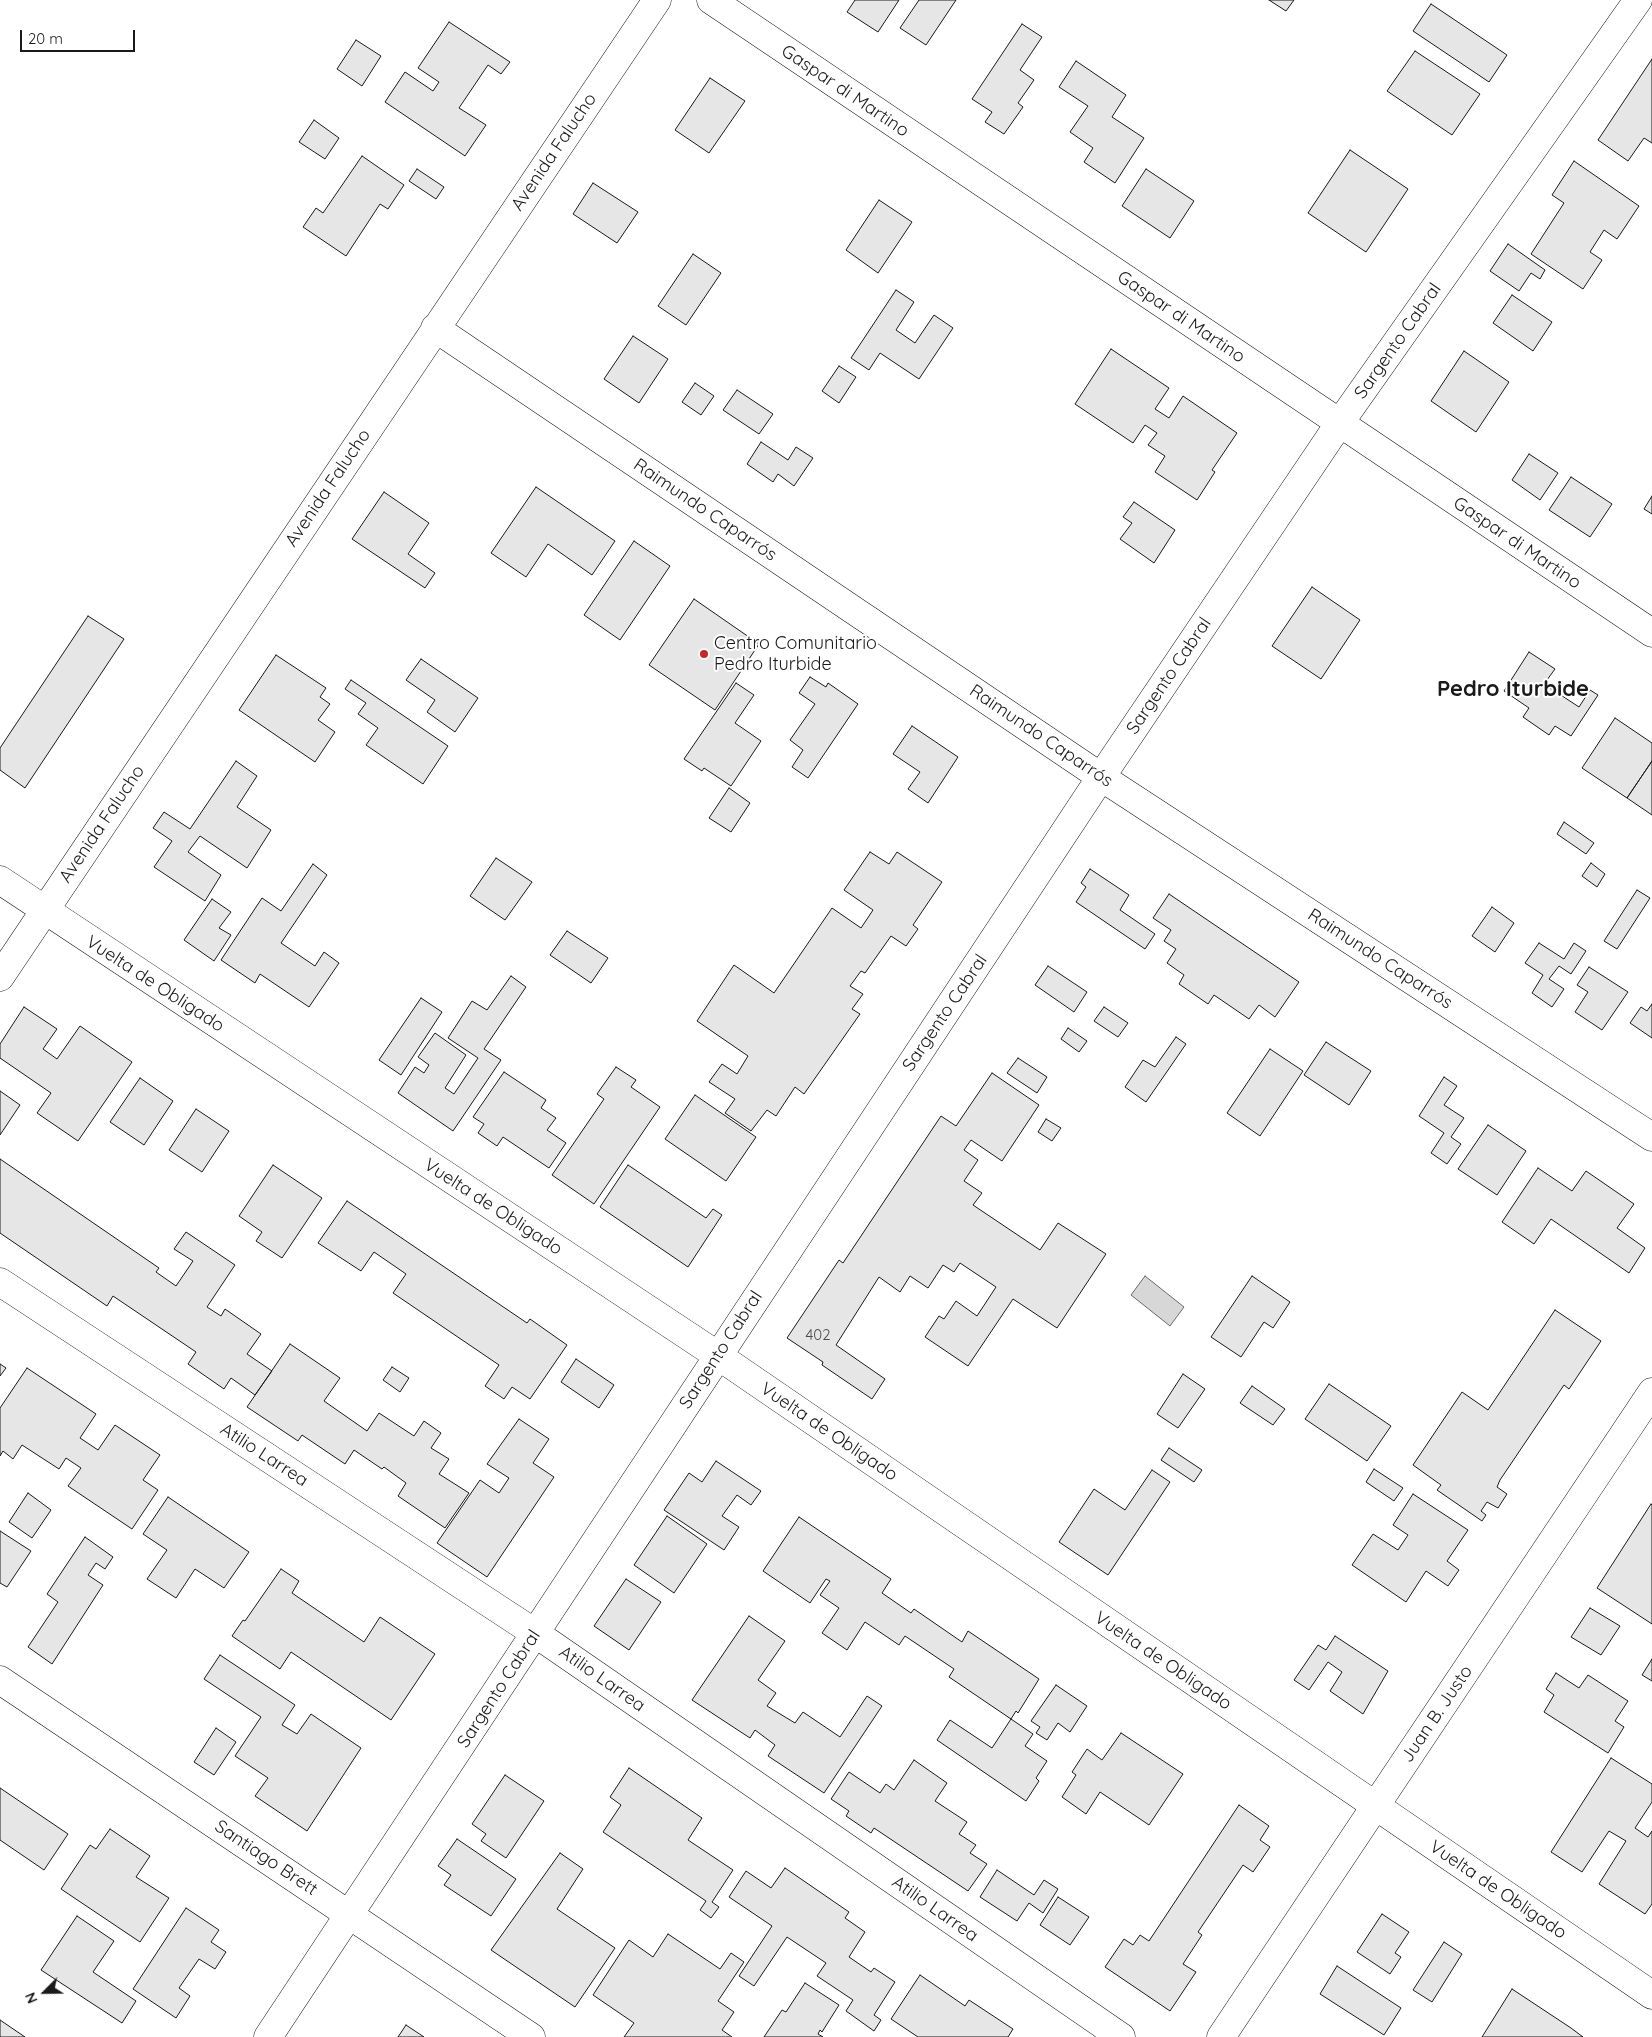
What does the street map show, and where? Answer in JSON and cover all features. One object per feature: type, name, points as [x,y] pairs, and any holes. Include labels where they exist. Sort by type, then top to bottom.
[{"type":"street","name":"Avenida Falucho","points":[[0,977],[657,0]]},
{"type":"street","name":"Gaspar di Martino","points":[[711,0],[1652,633]]},
{"type":"street","name":"Sargento Cabral","points":[[268,2037],[717,1355],[1101,777],[1340,424],[1638,0]]},
{"type":"street","name":"Raimundo Caparrós","points":[[435,328],[1101,777],[1652,1137]]},
{"type":"street","name":"Vuelta de Obligado","points":[[0,880],[717,1355],[1652,1995]]},
{"type":"street","name":"Atilio Larrea","points":[[0,1282],[535,1633],[1122,2037]]},
{"type":"street","name":"Juan B. Justo","points":[[1221,2037],[1652,1392]]},
{"type":"street","name":"Santiago Brett","points":[[0,1680],[531,2037]]},
{"type":"shaded area","points":[[1145,1276],[1184,1307],[1170,1326],[1131,1295]]},
{"type":"building","points":[[855,0],[899,0],[878,32],[847,12]]},
{"type":"building","points":[[919,0],[956,0],[926,45],[900,28]]},
{"type":"building","points":[[1269,0],[1294,0],[1286,11]]},
{"type":"building","points":[[1431,4],[1507,55],[1489,82],[1413,31]]},
{"type":"building","points":[[449,22],[510,62],[501,74],[488,65],[459,108],[486,125],[465,156],[385,102],[405,72],[433,91],[439,82],[418,68]]},
{"type":"building","points":[[1022,24],[1042,37],[1020,70],[1034,80],[1018,103],[1023,107],[1004,134],[985,122],[992,112],[972,99]]},
{"type":"building","points":[[356,40],[381,56],[362,86],[337,69]]},
{"type":"building","points":[[1415,51],[1480,94],[1452,135],[1387,91]]},
{"type":"building","points":[[1652,59],[1652,143],[1644,138],[1628,161],[1598,140]]},
{"type":"building","points":[[1076,61],[1126,95],[1112,117],[1144,138],[1115,183],[1084,162],[1093,148],[1070,132],[1088,106],[1059,87]]},
{"type":"building","points":[[710,78],[745,101],[709,153],[675,130]]},
{"type":"building","points":[[314,120],[339,138],[325,159],[299,142]]},
{"type":"building","points":[[1350,150],[1408,189],[1366,252],[1308,213]]},
{"type":"building","points":[[362,156],[404,185],[388,209],[380,204],[346,256],[303,227],[316,208],[323,213]]},
{"type":"building","points":[[1574,161],[1639,206],[1617,239],[1604,230],[1590,252],[1602,260],[1583,289],[1531,254],[1564,203],[1552,195]]},
{"type":"building","points":[[417,169],[444,187],[436,199],[409,181]]},
{"type":"building","points":[[1146,169],[1194,201],[1170,238],[1122,206]]},
{"type":"building","points":[[593,183],[638,212],[617,243],[573,214]]},
{"type":"building","points":[[879,200],[912,222],[878,273],[846,250]]},
{"type":"building","points":[[1508,244],[1545,270],[1540,279],[1531,273],[1519,291],[1490,271]]},
{"type":"building","points":[[693,254],[721,273],[686,325],[658,306]]},
{"type":"building","points":[[896,290],[914,302],[896,330],[915,343],[934,315],[953,328],[919,379],[880,353],[869,370],[851,358]]},
{"type":"building","points":[[1512,295],[1552,322],[1533,351],[1493,323]]},
{"type":"building","points":[[633,336],[668,359],[639,403],[604,379]]},
{"type":"building","points":[[1111,349],[1169,388],[1155,409],[1169,418],[1183,396],[1237,433],[1212,470],[1215,472],[1197,500],[1155,472],[1165,456],[1148,445],[1157,433],[1145,425],[1133,443],[1075,404]]},
{"type":"building","points":[[1464,351],[1509,382],[1476,432],[1431,401]]},
{"type":"building","points":[[839,366],[856,377],[839,403],[822,391]]},
{"type":"building","points":[[695,383],[714,396],[701,415],[682,402]]},
{"type":"building","points":[[737,390],[773,414],[759,434],[723,410]]},
{"type":"building","points":[[761,442],[788,460],[796,447],[813,458],[794,486],[778,474],[773,482],[747,464]]},
{"type":"building","points":[[1529,454],[1558,473],[1540,500],[1512,480]]},
{"type":"building","points":[[1571,477],[1612,504],[1590,537],[1549,510]]},
{"type":"building","points":[[536,487],[615,541],[592,575],[548,544],[526,577],[491,553]]},
{"type":"building","points":[[384,492],[429,523],[408,554],[435,573],[425,588],[352,539]]},
{"type":"building","points":[[1652,496],[1652,514],[1644,509]]},
{"type":"building","points":[[1134,502],[1175,530],[1154,563],[1120,539],[1132,523],[1123,517]]},
{"type":"building","points":[[634,541],[670,566],[620,640],[584,615]]},
{"type":"building","points":[[1312,587],[1360,620],[1321,679],[1272,646]]},
{"type":"building","name":"Centro Comunitario Pedro Iturbide","points":[[694,599],[759,644],[715,710],[649,665]]},
{"type":"building","points":[[88,616],[124,639],[25,788],[0,770],[0,748]]},
{"type":"building","points":[[1529,652],[1555,669],[1544,684],[1579,707],[1590,690],[1598,695],[1571,736],[1555,726],[1549,735],[1523,717],[1529,708],[1504,691]]},
{"type":"building","points":[[276,655],[326,688],[320,697],[330,704],[318,720],[335,732],[315,762],[239,710]]},
{"type":"building","points":[[421,659],[478,698],[455,732],[427,712],[435,700],[406,680]]},
{"type":"building","points":[[810,677],[826,687],[828,683],[858,704],[808,778],[792,767],[803,750],[790,740],[815,704],[799,693]]},
{"type":"building","points":[[351,680],[448,746],[423,784],[366,745],[378,728],[358,714],[366,703],[345,689]]},
{"type":"building","points":[[736,683],[754,695],[735,723],[761,741],[731,786],[704,768],[702,771],[684,759]]},
{"type":"building","points":[[1615,718],[1652,743],[1652,761],[1627,798],[1582,768]]},
{"type":"building","points":[[912,726],[958,757],[928,803],[908,789],[920,772],[893,754]]},
{"type":"building","points":[[236,761],[257,776],[237,807],[271,830],[247,868],[200,836],[188,852],[221,875],[205,901],[154,867],[172,841],[153,828],[164,812],[190,829]]},
{"type":"building","points":[[1652,761],[1652,815],[1627,798]]},
{"type":"building","points":[[729,788],[750,803],[731,832],[709,818]]},
{"type":"building","points":[[1564,822],[1594,843],[1586,854],[1557,834]]},
{"type":"building","points":[[870,852],[889,864],[897,852],[942,882],[913,925],[918,929],[906,946],[891,936],[865,973],[861,971],[850,986],[863,994],[852,1009],[860,1014],[804,1094],[795,1087],[776,1116],[767,1110],[751,1131],[725,1113],[735,1099],[709,1082],[722,1064],[737,1074],[748,1056],[697,1021],[734,965],[774,993],[832,908],[861,928],[873,910],[844,890]]},
{"type":"building","points":[[496,858],[532,882],[505,920],[470,896]]},
{"type":"building","points":[[1591,863],[1605,874],[1597,887],[1582,876]]},
{"type":"building","points":[[313,864],[327,875],[281,943],[315,966],[324,952],[339,963],[309,1007],[260,974],[255,983],[221,960],[262,898],[281,911]]},
{"type":"building","points":[[1090,869],[1129,895],[1120,910],[1155,934],[1145,949],[1076,902],[1086,887],[1081,883]]},
{"type":"building","points":[[1637,890],[1650,898],[1617,949],[1604,941]]},
{"type":"building","points":[[1169,894],[1299,982],[1275,1017],[1259,1005],[1249,1019],[1214,995],[1208,1004],[1179,984],[1184,975],[1167,963],[1176,949],[1164,941],[1171,930],[1153,918]]},
{"type":"building","points":[[212,899],[231,912],[219,928],[231,935],[214,961],[184,940]]},
{"type":"building","points":[[1492,907],[1514,923],[1495,952],[1472,936]]},
{"type":"building","points":[[567,931],[608,958],[591,983],[550,955]]},
{"type":"building","points":[[1539,943],[1564,959],[1574,943],[1586,951],[1571,974],[1559,966],[1549,979],[1564,989],[1552,1007],[1532,993],[1543,975],[1525,963]]},
{"type":"building","points":[[1048,966],[1087,992],[1074,1012],[1035,985]]},
{"type":"building","points":[[1589,967],[1628,992],[1602,1030],[1575,1012],[1588,992],[1577,985]]},
{"type":"building","points":[[511,976],[526,987],[484,1049],[501,1060],[453,1131],[398,1093],[415,1067],[424,1073],[429,1065],[418,1057],[435,1033],[466,1055],[445,1088],[454,1094],[478,1058],[448,1038],[472,1001],[487,1010]]},
{"type":"building","points":[[421,998],[442,1012],[401,1075],[379,1060]]},
{"type":"building","points":[[1652,1004],[1652,1038],[1630,1023],[1641,1007],[1647,1011]]},
{"type":"building","points":[[24,1007],[57,1029],[43,1049],[57,1059],[80,1026],[132,1062],[78,1141],[37,1113],[51,1093],[0,1058],[0,1044]]},
{"type":"building","points":[[1104,1007],[1128,1023],[1118,1037],[1094,1021]]},
{"type":"building","points":[[1068,1028],[1087,1041],[1079,1052],[1061,1039]]},
{"type":"building","points":[[1176,1037],[1186,1044],[1146,1102],[1125,1087],[1143,1060],[1155,1067]]},
{"type":"building","points":[[1326,1042],[1371,1071],[1349,1105],[1304,1075]]},
{"type":"building","points":[[1270,1049],[1303,1071],[1260,1136],[1227,1113]]},
{"type":"building","points":[[1018,1058],[1047,1077],[1037,1093],[1007,1073]]},
{"type":"building","points":[[616,1067],[636,1080],[631,1087],[660,1107],[594,1204],[552,1175],[604,1099],[597,1094]]},
{"type":"building","points":[[504,1072],[546,1100],[541,1108],[556,1118],[547,1130],[566,1143],[549,1168],[503,1137],[497,1146],[478,1133],[484,1124],[473,1117]]},
{"type":"building","points":[[992,1073],[1039,1105],[1002,1161],[971,1140],[964,1150],[978,1160],[964,1181],[982,1193],[973,1205],[1040,1250],[1058,1223],[1106,1254],[1057,1328],[1013,1299],[968,1366],[925,1337],[939,1316],[944,1319],[956,1301],[977,1316],[996,1287],[960,1263],[954,1272],[943,1265],[928,1288],[910,1276],[900,1292],[879,1277],[836,1345],[885,1379],[872,1399],[822,1365],[823,1362],[787,1338],[839,1260],[843,1263],[941,1116],[956,1126]]},
{"type":"building","points":[[1444,1077],[1457,1086],[1444,1105],[1464,1118],[1451,1137],[1461,1144],[1447,1164],[1431,1153],[1444,1133],[1419,1116]]},
{"type":"building","points":[[140,1078],[173,1101],[144,1145],[110,1122]]},
{"type":"building","points":[[0,1091],[20,1105],[0,1135]]},
{"type":"building","points":[[695,1095],[756,1137],[726,1181],[665,1139]]},
{"type":"building","points":[[196,1109],[229,1131],[202,1172],[169,1150]]},
{"type":"building","points":[[1046,1119],[1061,1128],[1052,1141],[1038,1132]]},
{"type":"building","points":[[1488,1125],[1526,1151],[1497,1195],[1458,1169]]},
{"type":"building","points":[[0,1159],[159,1268],[156,1272],[176,1286],[193,1261],[174,1249],[186,1232],[235,1265],[207,1307],[221,1316],[225,1309],[261,1334],[247,1354],[272,1371],[255,1395],[231,1378],[224,1389],[188,1364],[196,1352],[113,1296],[107,1306],[0,1233]]},
{"type":"building","points":[[273,1165],[322,1198],[282,1258],[256,1241],[262,1232],[239,1216]]},
{"type":"building","points":[[628,1165],[706,1218],[713,1209],[722,1215],[688,1267],[600,1207]]},
{"type":"building","points":[[1538,1168],[1572,1191],[1586,1171],[1634,1204],[1617,1228],[1645,1248],[1629,1273],[1551,1219],[1534,1244],[1502,1222]]},
{"type":"building","points":[[347,1201],[527,1323],[530,1319],[567,1345],[530,1399],[512,1387],[504,1399],[485,1386],[499,1365],[393,1293],[406,1274],[374,1252],[361,1271],[318,1243]]},
{"type":"building","points":[[1252,1276],[1290,1302],[1273,1328],[1264,1322],[1241,1357],[1211,1337]]},
{"type":"building","points":[[1555,1310],[1601,1341],[1569,1389],[1564,1385],[1500,1480],[1497,1487],[1507,1494],[1498,1508],[1487,1502],[1481,1511],[1486,1515],[1482,1521],[1437,1490],[1441,1485],[1413,1465],[1462,1392],[1488,1410]]},
{"type":"building","points":[[290,1344],[340,1378],[324,1401],[367,1431],[379,1413],[414,1436],[424,1421],[441,1433],[431,1448],[449,1459],[439,1474],[469,1493],[445,1528],[398,1496],[406,1483],[384,1467],[382,1469],[354,1450],[345,1464],[302,1435],[298,1441],[247,1407]]},
{"type":"building","points":[[576,1359],[614,1385],[599,1408],[561,1382]]},
{"type":"building","points":[[0,1364],[6,1368],[0,1376]]},
{"type":"building","points":[[392,1367],[409,1378],[400,1392],[383,1380]]},
{"type":"building","points":[[27,1368],[96,1414],[80,1438],[98,1450],[115,1425],[160,1455],[143,1480],[158,1490],[132,1529],[68,1486],[81,1468],[66,1458],[59,1469],[22,1445],[13,1459],[3,1451],[0,1456],[0,1408]]},
{"type":"building","points":[[1183,1374],[1205,1389],[1178,1428],[1157,1414]]},
{"type":"building","points":[[1329,1384],[1391,1426],[1367,1461],[1305,1419]]},
{"type":"building","points":[[1252,1386],[1285,1409],[1273,1425],[1240,1403]]},
{"type":"building","points":[[519,1419],[549,1439],[533,1463],[554,1477],[487,1577],[437,1543],[480,1480],[499,1493],[509,1478],[487,1464]]},
{"type":"building","points":[[1169,1448],[1202,1470],[1194,1482],[1161,1460]]},
{"type":"building","points":[[716,1461],[761,1491],[751,1505],[737,1495],[722,1516],[739,1527],[724,1550],[664,1510],[689,1473],[702,1482]]},
{"type":"building","points":[[1374,1469],[1403,1488],[1394,1501],[1366,1482]]},
{"type":"building","points":[[1152,1470],[1170,1482],[1108,1575],[1059,1542],[1094,1489],[1125,1510]]},
{"type":"building","points":[[28,1493],[51,1510],[32,1538],[9,1522]]},
{"type":"building","points":[[1413,1494],[1468,1530],[1447,1561],[1459,1570],[1448,1586],[1426,1571],[1406,1602],[1352,1565],[1373,1534],[1398,1550],[1408,1535],[1393,1525]]},
{"type":"building","points":[[168,1497],[249,1552],[224,1588],[195,1569],[176,1598],[147,1579],[167,1550],[143,1534]]},
{"type":"building","points":[[1652,1505],[1652,1624],[1597,1588]]},
{"type":"building","points":[[667,1516],[707,1544],[674,1593],[634,1565]]},
{"type":"building","points":[[799,1517],[891,1579],[882,1593],[911,1613],[914,1609],[962,1642],[968,1631],[1039,1679],[1018,1713],[1016,1711],[1011,1719],[949,1677],[954,1669],[905,1636],[899,1645],[865,1622],[847,1650],[822,1633],[839,1608],[820,1595],[830,1581],[826,1579],[810,1603],[763,1571]]},
{"type":"building","points":[[0,1531],[31,1551],[7,1587],[0,1583]]},
{"type":"building","points":[[85,1537],[113,1557],[105,1569],[96,1563],[88,1575],[103,1585],[52,1664],[28,1647],[58,1602],[47,1594]]},
{"type":"building","points":[[281,1569],[299,1581],[292,1593],[364,1642],[380,1617],[435,1654],[391,1720],[291,1652],[280,1669],[232,1636],[243,1620],[245,1621]]},
{"type":"building","points":[[626,1579],[661,1602],[629,1650],[594,1626]]},
{"type":"building","points":[[1590,1608],[1620,1626],[1601,1655],[1571,1637]]},
{"type":"building","points":[[749,1616],[785,1641],[758,1680],[776,1693],[767,1706],[795,1723],[803,1712],[840,1737],[867,1696],[882,1706],[824,1793],[768,1756],[775,1745],[755,1730],[750,1738],[692,1700]]},
{"type":"building","points":[[1335,1636],[1388,1671],[1363,1714],[1330,1691],[1342,1672],[1328,1662],[1309,1690],[1294,1680],[1318,1645],[1326,1650]]},
{"type":"building","points":[[220,1655],[295,1705],[282,1725],[297,1734],[311,1714],[361,1748],[307,1831],[255,1796],[268,1778],[235,1756],[261,1717],[204,1679]]},
{"type":"building","points":[[1652,1659],[1652,1681],[1642,1675]]},
{"type":"building","points":[[1556,1673],[1579,1688],[1588,1675],[1628,1701],[1615,1721],[1624,1727],[1608,1753],[1544,1712],[1554,1695],[1546,1689]]},
{"type":"building","points":[[1056,1685],[1087,1706],[1070,1732],[1058,1723],[1047,1740],[1036,1733],[1040,1727],[1031,1721]]},
{"type":"building","points":[[1011,1719],[1033,1734],[1025,1746],[1047,1761],[1036,1778],[1039,1781],[1026,1801],[937,1740],[950,1720],[992,1748]]},
{"type":"building","points":[[216,1728],[236,1742],[214,1775],[194,1762]]},
{"type":"building","points":[[1121,1733],[1183,1774],[1149,1825],[1100,1792],[1086,1814],[1062,1797],[1076,1775],[1072,1772],[1087,1749],[1102,1760]]},
{"type":"building","points":[[1611,1758],[1652,1784],[1652,1802],[1635,1828],[1648,1837],[1652,1831],[1652,1904],[1645,1914],[1599,1884],[1626,1841],[1609,1831],[1582,1872],[1551,1852]]},
{"type":"building","points":[[914,1760],[947,1783],[935,1801],[967,1822],[959,1834],[976,1845],[970,1853],[987,1864],[968,1891],[874,1828],[871,1833],[846,1816],[849,1811],[831,1799],[849,1772],[880,1793],[886,1784],[894,1790]]},
{"type":"building","points":[[629,1768],[702,1818],[688,1840],[733,1870],[712,1902],[719,1907],[711,1918],[700,1910],[706,1901],[603,1832],[621,1805],[610,1797]]},
{"type":"building","points":[[505,1775],[544,1801],[506,1858],[481,1841],[486,1834],[472,1824]]},
{"type":"building","points":[[0,1788],[68,1834],[44,1870],[0,1840]]},
{"type":"building","points":[[1239,1805],[1269,1826],[1260,1840],[1270,1847],[1253,1872],[1243,1865],[1198,1932],[1202,1935],[1183,1964],[1196,1972],[1170,2011],[1105,1967],[1124,1939],[1133,1945],[1140,1935],[1149,1941]]},
{"type":"building","points":[[110,1829],[150,1856],[136,1877],[169,1898],[140,1942],[61,1889],[90,1845],[96,1849]]},
{"type":"building","points":[[457,1839],[516,1879],[491,1916],[444,1885],[451,1875],[438,1866]]},
{"type":"building","points":[[560,1853],[583,1869],[557,1909],[615,1948],[575,2007],[491,1950]]},
{"type":"building","points":[[785,1868],[849,1912],[845,1918],[865,1932],[849,1957],[871,1972],[874,1968],[895,1982],[874,2015],[881,2020],[874,2031],[846,2011],[853,2000],[817,1976],[826,1963],[787,1937],[754,1986],[739,1976],[772,1926],[729,1897],[746,1871],[771,1888]]},
{"type":"building","points":[[997,1870],[1034,1895],[1044,1880],[1058,1889],[1043,1913],[1029,1903],[1017,1921],[980,1897]]},
{"type":"building","points":[[1058,1897],[1089,1917],[1070,1945],[1040,1925]]},
{"type":"building","points":[[186,1908],[219,1930],[211,1942],[226,1952],[215,1969],[199,1959],[179,1988],[190,1996],[176,2018],[133,1989]]},
{"type":"building","points":[[1382,1914],[1409,1932],[1395,1953],[1401,1957],[1390,1974],[1357,1952]]},
{"type":"building","points":[[77,1916],[114,1941],[93,1972],[136,2001],[122,2023],[41,1970]]},
{"type":"building","points":[[668,1934],[720,1969],[731,1953],[744,1962],[718,2001],[734,2012],[722,2030],[732,2037],[624,2037],[634,2023],[593,1995],[629,1940],[653,1957]]},
{"type":"building","points":[[1444,1942],[1462,1954],[1432,2002],[1413,1990]]},
{"type":"building","points":[[1337,1966],[1401,2008],[1384,2035],[1320,1994]]},
{"type":"building","points":[[920,1975],[965,2006],[969,2000],[1013,2029],[1008,2037],[918,2037],[891,2019]]},
{"type":"building","points":[[805,1983],[839,2005],[822,2032],[820,2030],[818,2034],[823,2037],[764,2037],[782,2010],[786,2012]]},
{"type":"building","points":[[1512,1989],[1571,2028],[1583,2037],[1482,2037]]},
{"type":"building","points":[[0,2020],[25,2037],[0,2037]]},
{"type":"building","points":[[406,2025],[424,2037],[398,2037]]},
{"type":"place","name":"Centro Comunitario Pedro Iturbide","points":[[704,654]]},
{"type":"district","name":"Pedro Iturbide","points":[[1513,689]]}]
